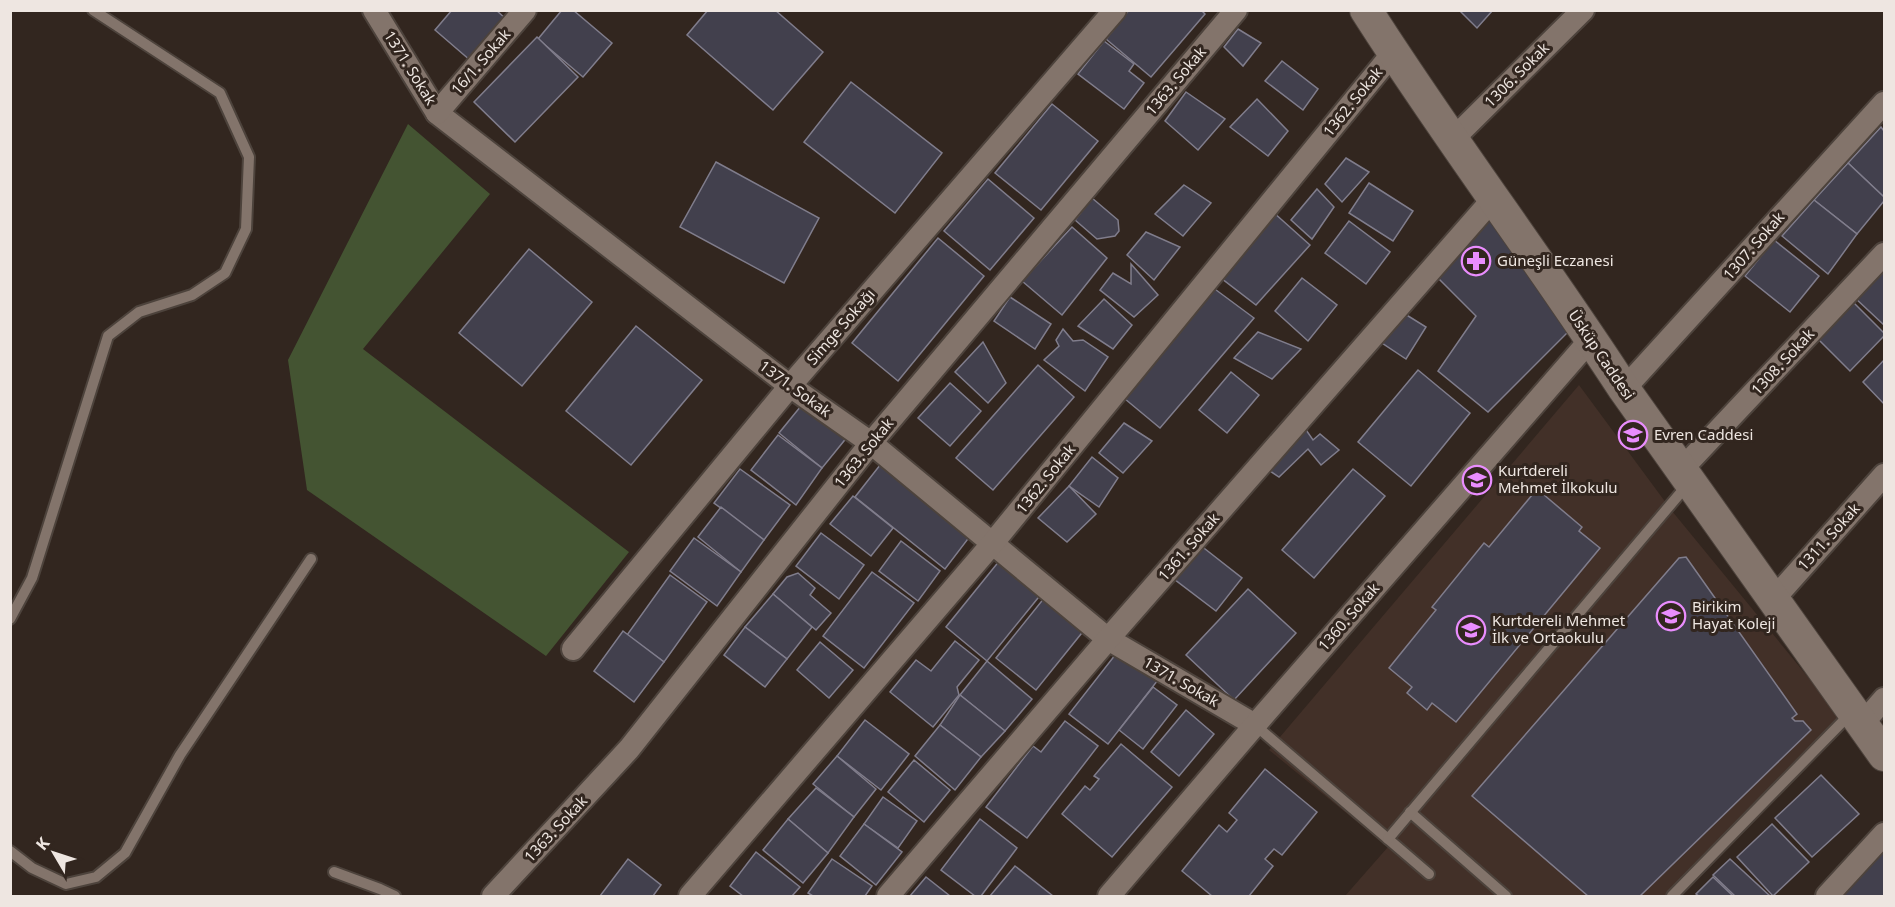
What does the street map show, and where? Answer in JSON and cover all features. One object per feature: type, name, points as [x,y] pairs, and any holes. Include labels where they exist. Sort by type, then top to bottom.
[{"type":"street","name":"1371. Sokak","points":[[374,10],[437,112],[790,386],[870,443],[1108,639],[1255,725]]},
{"type":"street","name":"16/1. Sokak","points":[[437,112],[525,10]]},
{"type":"street","name":"Simge Sokağı","points":[[573,649],[790,386],[1115,10]]},
{"type":"street","name":"1363. Sokak","points":[[493,897],[629,749],[870,443],[1236,10]]},
{"type":"street","name":"Üsküp Caddesi","points":[[1366,10],[1452,140],[1624,389],[1884,754]]},
{"type":"street","name":"1306. Sokak","points":[[1452,140],[1583,10]]},
{"type":"street","name":"1362. Sokak","points":[[690,897],[992,544],[1393,53]]},
{"type":"street","name":"1307. Sokak","points":[[1624,389],[1884,103]]},
{"type":"street","name":"1361. Sokak","points":[[888,897],[1108,639],[1493,199]]},
{"type":"street","name":"1308. Sokak","points":[[1685,476],[1884,254]]},
{"type":"street","name":"1360. Sokak","points":[[1110,897],[1255,725],[1591,339]]},
{"type":"street","name":"1311. Sokak","points":[[1773,600],[1884,475]]},
{"type":"street","points":[[1859,716],[1884,699]]},
{"type":"street","points":[[1827,897],[1884,834]]},
{"type":"lane","points":[[10,619],[32,578],[108,336],[139,312],[192,295],[225,273],[246,229],[249,157],[220,93],[93,10]]},
{"type":"lane","points":[[1388,839],[1685,476]]},
{"type":"lane","points":[[10,851],[32,868],[66,884],[96,877],[125,853],[180,755],[311,559]]},
{"type":"lane","points":[[1672,897],[1824,739],[1859,716]]},
{"type":"lane","points":[[1255,725],[1429,874]]},
{"type":"lane","points":[[1410,812],[1506,897]]},
{"type":"lane","points":[[334,872],[380,889],[394,897]]},
{"type":"shaded area","points":[[1579,385],[1672,511],[1844,721],[1681,896],[1345,896],[1388,847],[1269,750]]},
{"type":"green space","points":[[408,124],[490,194],[363,349],[629,552],[546,656],[307,490],[288,360]]},
{"type":"building","points":[[452,10],[496,10],[506,19],[471,61],[435,30]]},
{"type":"building","points":[[562,10],[573,10],[612,43],[583,77],[538,39]]},
{"type":"building","points":[[708,10],[775,10],[823,52],[773,110],[687,35]]},
{"type":"building","points":[[1129,10],[1201,10],[1205,14],[1151,77],[1106,39]]},
{"type":"building","points":[[1459,10],[1493,10],[1477,28]]},
{"type":"building","points":[[1238,29],[1261,43],[1243,66],[1224,47]]},
{"type":"building","points":[[537,37],[578,77],[515,142],[474,102]]},
{"type":"building","points":[[1104,41],[1134,64],[1129,71],[1144,83],[1124,109],[1078,74]]},
{"type":"building","points":[[1282,61],[1318,89],[1303,110],[1265,81]]},
{"type":"building","points":[[851,82],[942,153],[895,213],[804,142]]},
{"type":"building","points":[[1186,92],[1225,119],[1198,150],[1165,121]]},
{"type":"building","points":[[1257,99],[1288,131],[1268,156],[1230,127]]},
{"type":"building","points":[[1052,104],[1098,141],[1041,210],[995,173]]},
{"type":"building","points":[[1881,127],[1884,131],[1884,197],[1848,163]]},
{"type":"building","points":[[1346,158],[1369,172],[1342,202],[1325,184]]},
{"type":"building","points":[[716,162],[819,218],[784,283],[680,227]]},
{"type":"building","points":[[1848,163],[1884,197],[1884,201],[1857,234],[1814,200]]},
{"type":"building","points":[[988,179],[1034,218],[990,270],[944,231]]},
{"type":"building","points":[[1369,183],[1413,211],[1393,241],[1349,213]]},
{"type":"building","points":[[1184,185],[1211,203],[1183,236],[1155,214]]},
{"type":"building","points":[[1317,189],[1334,207],[1312,239],[1291,220]]},
{"type":"building","points":[[1092,198],[1118,220],[1119,231],[1115,236],[1097,239],[1075,220]]},
{"type":"building","points":[[1814,200],[1857,234],[1828,274],[1782,236]]},
{"type":"building","points":[[1489,210],[1572,328],[1488,412],[1438,371],[1476,316],[1432,272]]},
{"type":"building","points":[[1273,212],[1310,245],[1256,305],[1221,278]]},
{"type":"building","points":[[1349,221],[1390,252],[1366,284],[1325,253]]},
{"type":"building","points":[[1072,227],[1107,258],[1062,315],[1022,281]]},
{"type":"building","points":[[1146,232],[1180,247],[1154,280],[1127,255]]},
{"type":"building","points":[[938,238],[984,276],[898,381],[852,343]]},
{"type":"building","points":[[1774,240],[1819,276],[1790,312],[1745,276]]},
{"type":"building","points":[[529,249],[592,302],[522,386],[459,333]]},
{"type":"building","points":[[1131,264],[1158,295],[1134,317],[1100,290],[1113,273],[1131,284]]},
{"type":"building","points":[[1884,265],[1884,325],[1854,297]]},
{"type":"building","points":[[1302,278],[1337,305],[1308,341],[1275,311]]},
{"type":"building","points":[[1208,284],[1254,318],[1160,428],[1119,394]]},
{"type":"building","points":[[1010,297],[1051,324],[1035,349],[994,321]]},
{"type":"building","points":[[1104,299],[1132,325],[1113,349],[1078,326]]},
{"type":"building","points":[[1850,299],[1884,333],[1884,336],[1850,371],[1814,335]]},
{"type":"building","points":[[1405,314],[1426,327],[1406,359],[1379,341]]},
{"type":"building","points":[[636,326],[702,380],[631,465],[566,411]]},
{"type":"building","points":[[1063,329],[1073,341],[1083,340],[1108,357],[1085,391],[1044,360],[1059,346],[1056,340]]},
{"type":"building","points":[[1258,332],[1301,349],[1272,379],[1234,358]]},
{"type":"building","points":[[983,342],[1006,383],[988,403],[955,372]]},
{"type":"building","points":[[1884,360],[1884,404],[1863,382]]},
{"type":"building","points":[[1038,365],[1074,397],[993,490],[956,458]]},
{"type":"building","points":[[1418,370],[1470,413],[1411,486],[1358,442]]},
{"type":"building","points":[[1231,372],[1259,395],[1227,433],[1199,410]]},
{"type":"building","points":[[950,383],[981,411],[950,446],[918,418]]},
{"type":"building","points":[[805,401],[848,436],[822,468],[779,433]]},
{"type":"building","points":[[1124,423],[1152,441],[1123,473],[1099,453]]},
{"type":"building","points":[[1304,427],[1313,440],[1320,434],[1339,450],[1321,465],[1308,449],[1279,477],[1267,469]]},
{"type":"building","points":[[778,435],[822,468],[796,505],[751,470]]},
{"type":"building","points":[[1092,457],[1118,478],[1099,507],[1069,486]]},
{"type":"building","points":[[884,460],[974,531],[945,569],[855,497]]},
{"type":"building","points":[[740,469],[790,505],[764,540],[714,503]]},
{"type":"building","points":[[1353,469],[1385,496],[1314,578],[1282,550]]},
{"type":"building","points":[[1069,486],[1096,514],[1067,542],[1038,518]]},
{"type":"building","points":[[1537,489],[1582,527],[1579,531],[1600,548],[1456,722],[1432,703],[1427,710],[1407,693],[1412,687],[1389,668],[1436,610],[1432,607],[1484,543],[1489,547]]},
{"type":"building","points":[[853,496],[893,528],[871,556],[830,524]]},
{"type":"building","points":[[721,507],[764,540],[741,572],[698,537]]},
{"type":"building","points":[[821,533],[864,565],[839,599],[796,566]]},
{"type":"building","points":[[694,538],[741,572],[717,606],[670,571]]},
{"type":"building","points":[[901,541],[940,571],[918,601],[879,571]]},
{"type":"building","points":[[1200,545],[1242,578],[1216,611],[1174,579]]},
{"type":"building","name":"Birikim Hayat Koleji","points":[[1686,557],[1797,714],[1792,718],[1795,721],[1803,721],[1811,730],[1640,896],[1588,896],[1472,796],[1679,558]]},
{"type":"building","points":[[1000,560],[1042,593],[987,661],[946,627]]},
{"type":"building","points":[[872,572],[914,603],[864,668],[823,636]]},
{"type":"building","points":[[798,573],[815,588],[810,595],[831,613],[816,630],[773,594],[787,577]]},
{"type":"building","points":[[670,575],[707,602],[664,662],[627,635]]},
{"type":"building","points":[[1248,589],[1296,633],[1234,700],[1186,655]]},
{"type":"building","points":[[773,594],[812,627],[787,659],[745,627]]},
{"type":"building","points":[[1045,597],[1085,629],[1036,690],[996,658]]},
{"type":"building","points":[[745,627],[787,659],[765,687],[724,655]]},
{"type":"building","points":[[623,631],[664,662],[634,702],[594,671]]},
{"type":"building","points":[[955,641],[979,660],[957,687],[959,695],[933,727],[890,692],[916,660],[931,671]]},
{"type":"building","points":[[820,642],[853,670],[829,698],[797,670]]},
{"type":"building","points":[[1119,650],[1158,680],[1108,744],[1069,714]]},
{"type":"building","points":[[987,661],[1032,699],[1005,731],[960,695]]},
{"type":"building","points":[[1153,687],[1177,705],[1143,749],[1119,730]]},
{"type":"building","points":[[960,695],[1005,731],[981,757],[940,725]]},
{"type":"building","points":[[1186,710],[1214,734],[1179,776],[1151,752]]},
{"type":"building","points":[[865,720],[909,754],[881,790],[837,756]]},
{"type":"building","points":[[1065,721],[1098,746],[1027,838],[986,807],[1033,746],[1041,752]]},
{"type":"building","points":[[940,725],[981,757],[955,790],[915,756]]},
{"type":"building","points":[[1121,744],[1172,787],[1112,857],[1062,814],[1085,786],[1090,790],[1099,779],[1094,776]]},
{"type":"building","points":[[837,756],[876,789],[854,817],[813,784]]},
{"type":"building","points":[[914,760],[950,790],[924,822],[888,792]]},
{"type":"building","points":[[1265,769],[1317,812],[1282,855],[1274,849],[1265,859],[1273,866],[1249,896],[1212,896],[1182,871],[1219,825],[1227,832],[1237,820],[1229,813]]},
{"type":"building","points":[[1821,775],[1859,814],[1812,857],[1775,818]]},
{"type":"building","points":[[816,788],[854,817],[828,853],[788,819]]},
{"type":"building","points":[[883,797],[917,821],[898,848],[864,824]]},
{"type":"building","points":[[788,819],[828,853],[803,883],[763,850]]},
{"type":"building","points":[[980,819],[1017,848],[981,896],[975,896],[941,870]]},
{"type":"building","points":[[864,824],[902,852],[876,885],[840,856]]},
{"type":"building","points":[[1772,824],[1809,862],[1773,896],[1737,857]]},
{"type":"building","points":[[1884,850],[1884,896],[1845,896],[1842,893]]},
{"type":"building","points":[[756,852],[800,887],[792,896],[743,896],[730,886]]},
{"type":"building","points":[[628,859],[661,885],[653,896],[600,896]]},
{"type":"building","points":[[832,859],[872,886],[865,896],[813,896],[808,893]]},
{"type":"building","points":[[1730,859],[1770,896],[1735,896],[1713,875]]},
{"type":"building","points":[[1015,866],[1053,896],[990,896]]},
{"type":"building","points":[[926,877],[950,896],[910,896]]},
{"type":"building","points":[[1713,877],[1733,896],[1699,896],[1696,894]]},
{"type":"place","name":"Güneşli Eczanesi","points":[[1476,261]]},
{"type":"place","name":"Evren Caddesi","points":[[1633,435]]},
{"type":"place","name":"Kurtdereli Mehmet İlkokulu","points":[[1477,480]]},
{"type":"place","name":"Birikim Hayat Koleji","points":[[1671,616]]},
{"type":"place","name":"Kurtdereli Mehmet İlk ve Ortaokulu","points":[[1471,630]]}]
